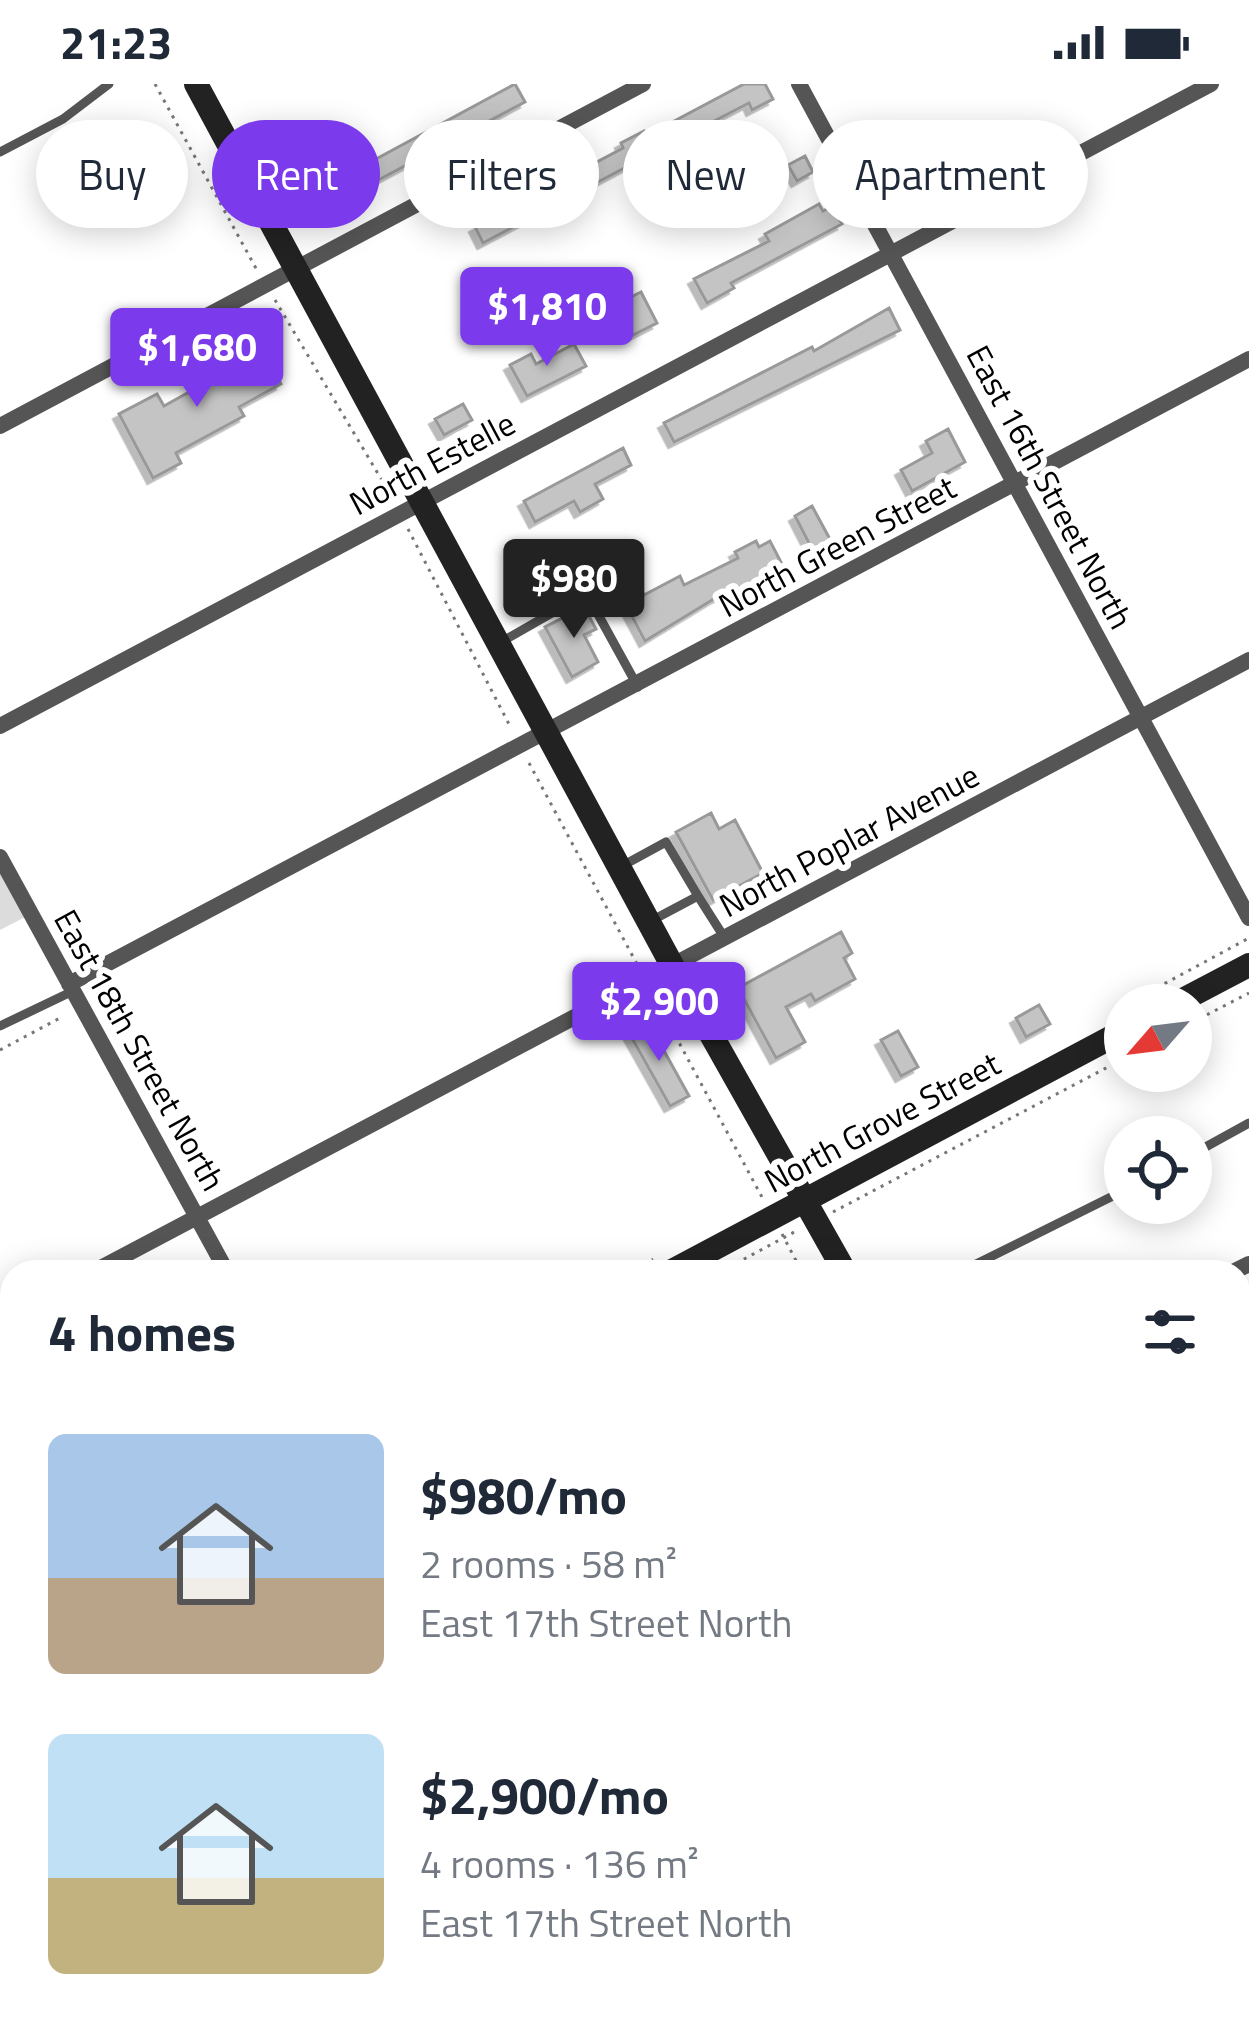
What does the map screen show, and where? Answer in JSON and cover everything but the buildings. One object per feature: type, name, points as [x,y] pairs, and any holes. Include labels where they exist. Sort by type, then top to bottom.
[{"type":"street","points":[[196,84],[296,271],[411,508],[498,644],[838,1260]]},
{"type":"street","points":[[0,426],[643,84]]},
{"type":"street","name":"East 16th Street North","points":[[799,84],[1249,917]]},
{"type":"street","name":"North Estelle","points":[[0,726],[1210,84]]},
{"type":"street","name":"North Green Street","points":[[71,988],[1249,359]]},
{"type":"street","name":"North Poplar Avenue","points":[[116,1260],[1249,660]]},
{"type":"street","name":"East 18th Street North","points":[[0,857],[220,1260]]},
{"type":"street","points":[[1212,984],[1249,964]]},
{"type":"street","name":"North Grove Street","points":[[699,1260],[812,1210],[1104,1042]]},
{"type":"lane","points":[[0,152],[63,119],[109,84]]},
{"type":"lane","points":[[498,644],[578,598],[589,598],[638,687]]},
{"type":"lane","points":[[619,868],[666,842],[726,939]]},
{"type":"lane","points":[[649,922],[698,896]]},
{"type":"lane","points":[[0,1026],[71,988]]},
{"type":"lane","points":[[1212,1143],[1249,1123]]},
{"type":"lane","points":[[985,1260],[1104,1200]]},
{"type":"path","points":[[154,84],[267,286],[411,508],[522,748],[795,1260]]},
{"type":"path","points":[[1164,984],[1249,938]]},
{"type":"path","points":[[1212,1012],[1249,993]]},
{"type":"path","points":[[0,1049],[60,1018]]},
{"type":"path","points":[[736,1260],[778,1228],[812,1210],[1104,1068]]},
{"type":"shaded area","points":[[0,857],[31,914],[0,930]]}]
